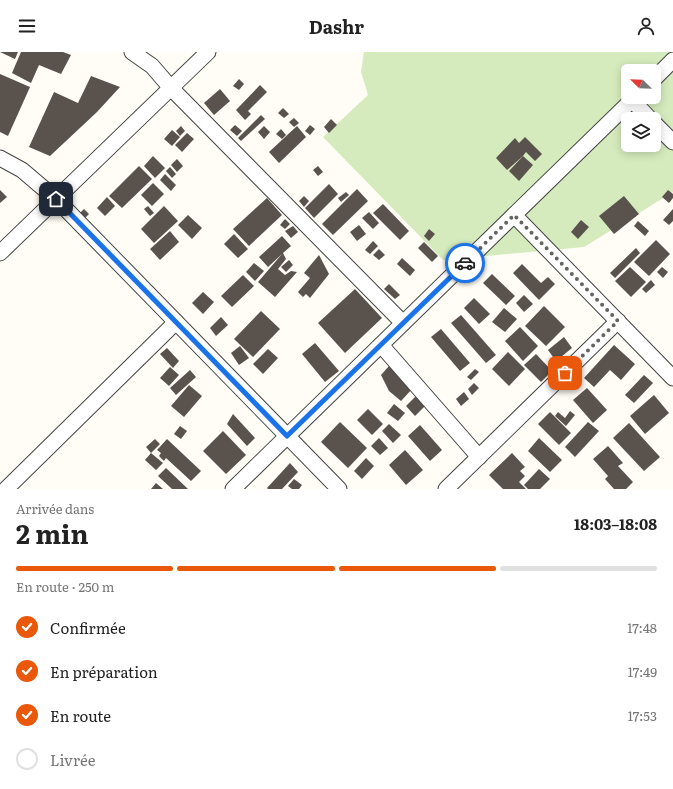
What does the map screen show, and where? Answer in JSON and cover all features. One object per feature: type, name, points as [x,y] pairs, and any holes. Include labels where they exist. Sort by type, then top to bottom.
[{"type":"street","points":[[132,52],[152,66],[171,88],[404,323]]},
{"type":"street","points":[[0,253],[208,52]]},
{"type":"street","points":[[661,72],[673,60]]},
{"type":"street","points":[[233,489],[629,104]]},
{"type":"street","points":[[638,104],[644,112]]},
{"type":"street","points":[[661,130],[673,142]]},
{"type":"street","points":[[0,158],[22,170],[56,199],[339,489]]},
{"type":"street","points":[[514,215],[673,378]]},
{"type":"street","points":[[446,489],[618,321]]},
{"type":"street","points":[[6,489],[176,322]]},
{"type":"street","points":[[381,345],[479,457]]},
{"type":"green space","points":[[364,52],[673,52],[673,192],[584,247],[443,260],[323,137],[368,95],[361,72]]},
{"type":"building","points":[[0,52],[18,52],[15,59]]},
{"type":"building","points":[[21,52],[63,52],[71,55],[61,74],[39,65],[31,83],[12,73]]},
{"type":"building","points":[[0,74],[30,87],[8,136],[0,132]]},
{"type":"building","points":[[91,76],[120,87],[97,112],[50,156],[29,147],[54,92],[78,103]]},
{"type":"building","points":[[239,79],[244,84],[239,90],[233,86]]},
{"type":"building","points":[[260,85],[267,92],[248,111],[251,114],[245,120],[236,110]]},
{"type":"building","points":[[220,89],[230,101],[214,115],[204,103]]},
{"type":"building","points":[[283,108],[289,114],[284,118],[278,113]]},
{"type":"building","points":[[261,115],[265,119],[241,141],[238,138]]},
{"type":"building","points":[[294,118],[299,123],[294,127],[289,122]]},
{"type":"building","points":[[331,119],[337,125],[329,133],[324,127]]},
{"type":"building","points":[[235,125],[242,131],[237,136],[230,130]]},
{"type":"building","points":[[310,125],[315,129],[310,135],[305,131]]},
{"type":"building","points":[[181,126],[185,131],[180,136],[176,131]]},
{"type":"building","points":[[264,126],[270,132],[264,139],[258,132]]},
{"type":"building","points":[[297,126],[306,137],[279,163],[269,152]]},
{"type":"building","points":[[281,129],[286,135],[282,139],[276,134]]},
{"type":"building","points":[[172,130],[180,137],[172,146],[164,139]]},
{"type":"building","points":[[187,133],[194,139],[182,152],[175,145]]},
{"type":"building","points":[[525,137],[542,154],[535,161],[526,152],[507,170],[496,158],[515,138],[519,143]]},
{"type":"building","points":[[153,156],[165,168],[155,178],[144,166]]},
{"type":"building","points":[[523,156],[533,165],[519,181],[509,171]]},
{"type":"building","points":[[177,159],[183,166],[177,172],[171,165]]},
{"type":"building","points":[[139,166],[152,179],[122,208],[109,196]]},
{"type":"building","points":[[318,166],[323,172],[318,176],[313,170]]},
{"type":"building","points":[[170,167],[176,174],[172,178],[166,171]]},
{"type":"building","points":[[165,174],[176,185],[171,191],[160,180]]},
{"type":"building","points":[[153,183],[164,194],[152,206],[141,195]]},
{"type":"building","points":[[329,184],[338,194],[314,218],[305,208]]},
{"type":"building","points":[[357,189],[368,201],[333,235],[322,224]]},
{"type":"building","points":[[0,190],[7,197],[0,203]]},
{"type":"building","points":[[668,190],[673,194],[673,198],[669,203],[662,197]]},
{"type":"building","points":[[346,192],[349,195],[341,202],[338,198]]},
{"type":"building","points":[[304,196],[309,201],[304,207],[299,201]]},
{"type":"building","points":[[624,196],[639,214],[614,234],[599,216]]},
{"type":"building","points":[[107,197],[115,206],[105,216],[97,208]]},
{"type":"building","points":[[267,198],[282,215],[249,246],[233,229]]},
{"type":"building","points":[[383,204],[409,231],[400,240],[373,213]]},
{"type":"building","points":[[148,206],[154,213],[150,216],[144,209]]},
{"type":"building","points":[[164,206],[178,221],[154,243],[141,229]]},
{"type":"building","points":[[84,209],[89,214],[83,220],[78,215]]},
{"type":"building","points":[[673,209],[673,221],[669,225],[663,220]]},
{"type":"building","points":[[369,212],[379,223],[373,229],[362,218]]},
{"type":"building","points":[[188,215],[202,228],[192,239],[178,225]]},
{"type":"building","points":[[285,219],[290,224],[285,229],[280,225]]},
{"type":"building","points":[[581,220],[589,227],[578,239],[571,232]]},
{"type":"building","points":[[638,221],[649,231],[645,236],[634,226]]},
{"type":"building","points":[[359,225],[366,234],[357,241],[350,232]]},
{"type":"building","points":[[293,226],[298,232],[291,238],[285,231]]},
{"type":"building","points":[[429,229],[435,234],[429,241],[424,236]]},
{"type":"building","points":[[170,231],[179,242],[160,260],[150,249]]},
{"type":"building","points":[[234,234],[248,249],[238,258],[224,244]]},
{"type":"building","points":[[282,236],[291,246],[283,253],[286,259],[278,269],[285,275],[291,271],[297,272],[275,297],[258,282],[282,254],[268,267],[259,257]]},
{"type":"building","points":[[656,240],[670,254],[649,276],[634,262]]},
{"type":"building","points":[[373,241],[378,246],[370,254],[365,250]]},
{"type":"building","points":[[424,242],[438,256],[432,262],[418,248]]},
{"type":"building","points":[[636,248],[640,253],[615,278],[610,273]]},
{"type":"building","points":[[379,249],[385,255],[379,260],[373,255]]},
{"type":"building","points":[[319,255],[329,274],[310,298],[306,294],[303,297],[298,292],[310,278],[304,273]]},
{"type":"building","points":[[402,258],[415,270],[410,276],[397,264]]},
{"type":"building","points":[[289,260],[293,265],[286,272],[281,267]]},
{"type":"building","points":[[254,263],[264,271],[255,281],[246,272]]},
{"type":"building","points":[[522,264],[541,283],[548,277],[555,284],[539,300],[513,273]]},
{"type":"building","points":[[630,267],[646,282],[631,297],[615,281]]},
{"type":"building","points":[[662,267],[668,272],[663,278],[657,272]]},
{"type":"building","points":[[492,274],[515,296],[506,305],[483,283]]},
{"type":"building","points":[[243,275],[254,286],[232,307],[221,296]]},
{"type":"building","points":[[651,280],[655,285],[646,293],[642,289]]},
{"type":"building","points":[[389,284],[400,295],[395,299],[384,289]]},
{"type":"building","points":[[355,289],[382,318],[345,353],[318,323]]},
{"type":"building","points":[[203,292],[214,302],[203,314],[192,303]]},
{"type":"building","points":[[524,295],[533,304],[524,312],[516,303]]},
{"type":"building","points":[[474,298],[490,314],[479,324],[464,308]]},
{"type":"building","points":[[544,306],[565,327],[546,346],[525,326]]},
{"type":"building","points":[[504,308],[517,319],[505,332],[492,322]]},
{"type":"building","points":[[261,311],[280,329],[253,357],[234,339]]},
{"type":"building","points":[[461,315],[496,355],[486,363],[451,323]]},
{"type":"building","points":[[221,317],[228,325],[216,336],[210,328]]},
{"type":"building","points":[[520,327],[538,346],[523,361],[505,341]]},
{"type":"building","points":[[441,329],[470,363],[460,371],[431,337]]},
{"type":"building","points":[[564,337],[572,348],[556,361],[548,350]]},
{"type":"building","points":[[315,343],[339,371],[325,382],[302,354]]},
{"type":"building","points":[[614,345],[635,364],[621,380],[610,370],[594,387],[584,378]]},
{"type":"building","points":[[240,346],[249,358],[239,365],[231,353]]},
{"type":"building","points":[[167,348],[179,361],[173,368],[160,354]]},
{"type":"building","points":[[268,349],[278,358],[263,374],[253,364]]},
{"type":"building","points":[[508,352],[525,369],[509,386],[492,369]]},
{"type":"building","points":[[536,354],[552,371],[541,382],[524,365]]},
{"type":"building","points":[[389,366],[413,388],[401,401],[389,391],[381,375]]},
{"type":"building","points":[[170,367],[179,375],[169,386],[160,378]]},
{"type":"building","points":[[475,369],[479,372],[471,380],[467,377]]},
{"type":"building","points":[[190,370],[196,377],[176,395],[170,388]]},
{"type":"building","points":[[644,375],[653,383],[634,403],[625,395]]},
{"type":"building","points":[[474,383],[479,388],[472,395],[468,389]]},
{"type":"building","points":[[189,385],[202,396],[184,417],[171,406]]},
{"type":"building","points":[[587,388],[607,410],[593,423],[573,400]]},
{"type":"building","points":[[464,392],[469,399],[461,406],[456,399]]},
{"type":"building","points":[[417,395],[426,405],[415,416],[406,406]]},
{"type":"building","points":[[654,395],[669,413],[645,434],[630,416]]},
{"type":"building","points":[[394,404],[405,413],[398,421],[387,413]]},
{"type":"building","points":[[368,409],[383,424],[372,435],[357,420]]},
{"type":"building","points":[[570,411],[575,415],[566,426],[555,416],[558,412],[565,418]]},
{"type":"building","points":[[550,412],[571,433],[559,445],[538,424]]},
{"type":"building","points":[[233,414],[255,438],[247,446],[227,424]]},
{"type":"building","points":[[340,422],[367,448],[348,468],[321,442]]},
{"type":"building","points":[[588,422],[599,431],[575,457],[565,447]]},
{"type":"building","points":[[629,423],[660,457],[644,471],[613,438]]},
{"type":"building","points":[[389,424],[401,435],[393,443],[382,431]]},
{"type":"building","points":[[420,425],[442,450],[430,461],[408,436]]},
{"type":"building","points":[[180,426],[187,431],[181,439],[174,434]]},
{"type":"building","points":[[223,431],[246,455],[226,474],[203,451]]},
{"type":"building","points":[[379,438],[388,448],[380,455],[371,446]]},
{"type":"building","points":[[539,438],[562,460],[550,472],[528,451]]},
{"type":"building","points":[[155,439],[160,444],[151,453],[146,447]]},
{"type":"building","points":[[167,439],[201,471],[191,481],[166,458],[164,461],[159,456],[161,453],[157,450]]},
{"type":"building","points":[[608,446],[623,463],[618,466],[633,482],[626,489],[614,489],[605,479],[608,476],[593,459]]},
{"type":"building","points":[[405,450],[423,470],[406,485],[389,465]]},
{"type":"building","points":[[151,453],[163,463],[156,470],[145,460]]},
{"type":"building","points":[[512,453],[525,467],[520,471],[525,476],[519,482],[526,489],[503,489],[489,475]]},
{"type":"building","points":[[366,458],[374,466],[362,479],[354,471]]},
{"type":"building","points":[[290,463],[298,472],[282,489],[268,489],[267,488]]},
{"type":"building","points":[[166,468],[188,489],[172,489],[158,476]]},
{"type":"building","points":[[539,469],[550,479],[540,489],[528,489],[524,485]]},
{"type":"building","points":[[294,479],[302,485],[299,489],[292,489],[288,486]]},
{"type":"building","points":[[156,483],[163,489],[151,489]]},
{"type":"way so far","points":[[465,263],[514,215],[618,321],[565,373]]},
{"type":"route","points":[[56,199],[287,436],[465,263]]}]
